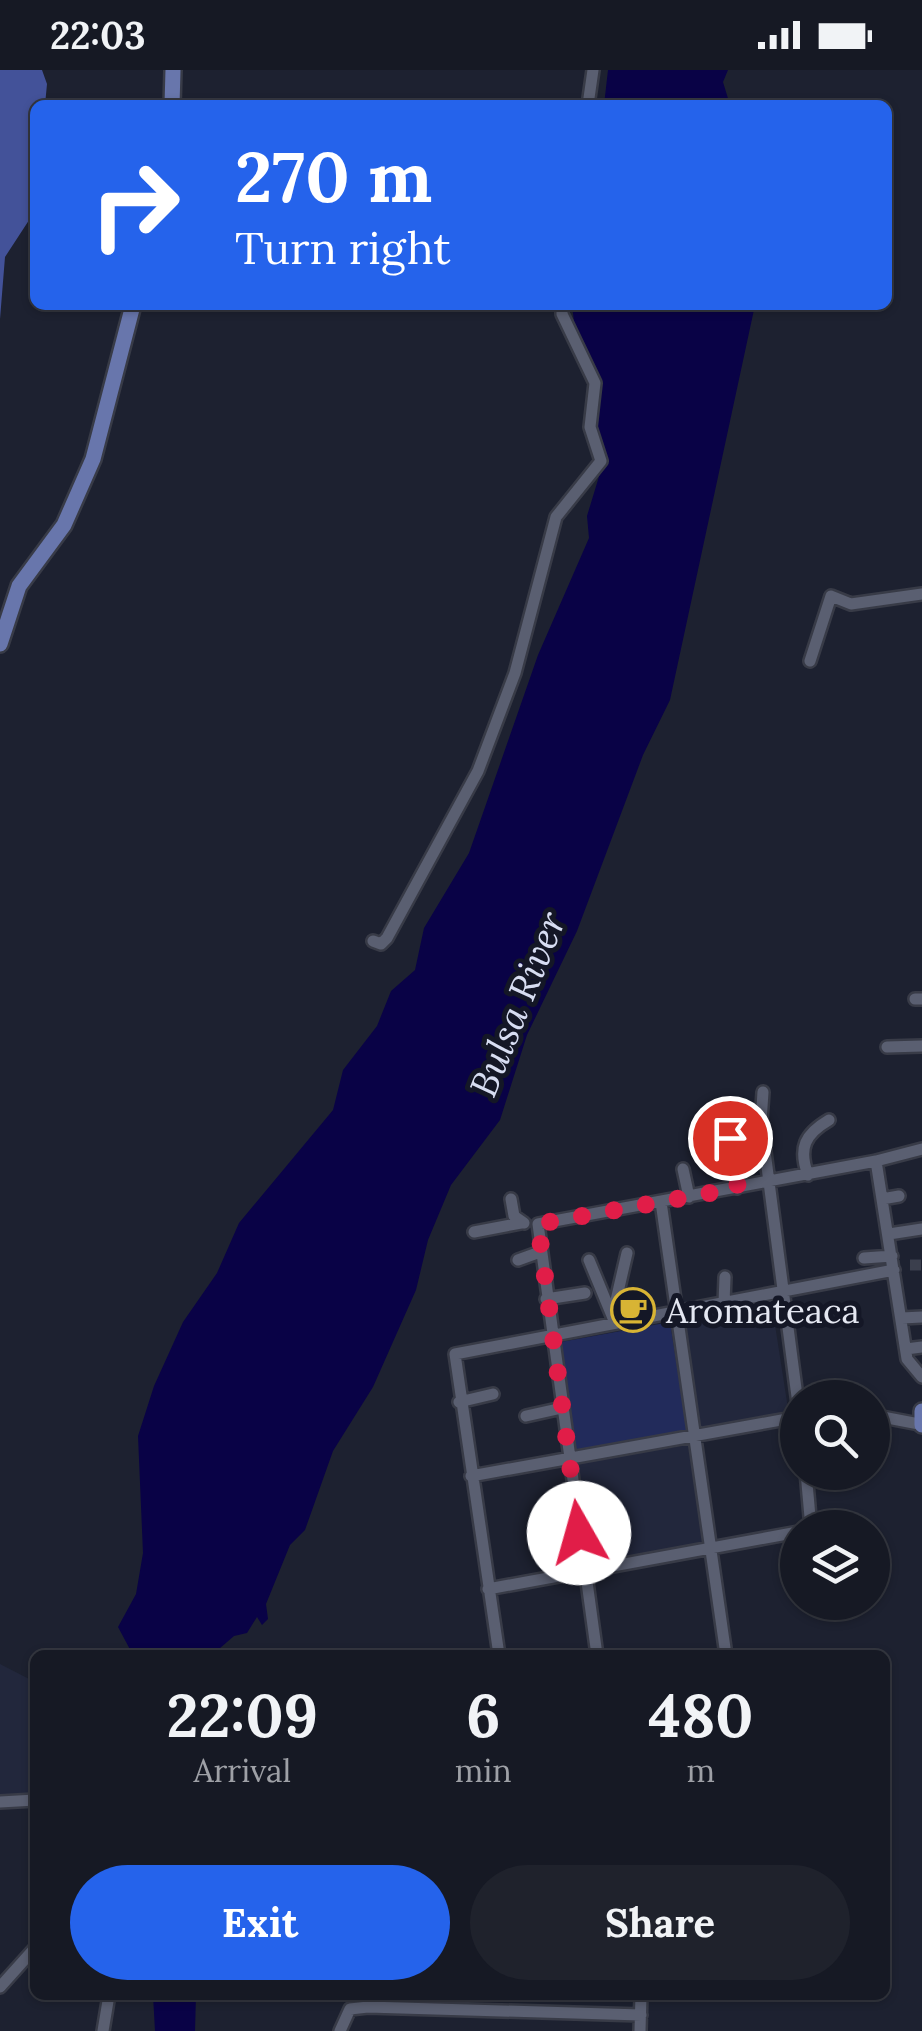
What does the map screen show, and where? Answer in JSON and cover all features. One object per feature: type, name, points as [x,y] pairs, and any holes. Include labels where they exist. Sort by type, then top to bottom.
[{"type":"main road","points":[[172,100],[173,70]]},
{"type":"main road","points":[[0,644],[20,586],[64,525],[93,459],[133,310]]},
{"type":"street","points":[[589,100],[593,70]]},
{"type":"street","points":[[373,941],[381,944],[387,938],[478,771],[515,673],[556,518],[601,461],[590,427],[595,383],[562,310]]},
{"type":"street","points":[[810,662],[831,596],[851,604],[922,594]]},
{"type":"street","points":[[887,1047],[922,1046]]},
{"type":"street","points":[[763,1092],[762,1120],[795,1380]]},
{"type":"street","points":[[808,1174],[803,1156],[806,1138],[828,1120]]},
{"type":"street","points":[[730,1138],[738,1188]]},
{"type":"street","points":[[474,1232],[772,1182],[861,1158],[876,1160],[922,1150]]},
{"type":"street","points":[[876,1160],[909,1365],[922,1377]]},
{"type":"street","points":[[684,1169],[689,1197]]},
{"type":"street","points":[[882,1199],[899,1196]]},
{"type":"street","points":[[510,1199],[514,1216],[521,1223]]},
{"type":"street","points":[[662,1202],[725,1650]]},
{"type":"street","points":[[538,1224],[596,1650]]},
{"type":"street","points":[[888,1234],[922,1229]]},
{"type":"street","points":[[518,1260],[540,1252]]},
{"type":"street","points":[[614,1318],[627,1253]]},
{"type":"street","points":[[864,1258],[910,1265]]},
{"type":"street","points":[[590,1260],[614,1318]]},
{"type":"street","points":[[498,1650],[454,1354],[614,1318],[783,1292],[893,1264]]},
{"type":"street","points":[[724,1302],[725,1277]]},
{"type":"street","points":[[546,1298],[585,1293]]},
{"type":"street","points":[[902,1318],[922,1317]]},
{"type":"street","points":[[906,1349],[922,1347]]},
{"type":"street","points":[[459,1402],[493,1394]]},
{"type":"street","points":[[526,1416],[562,1408]]},
{"type":"street","points":[[890,1416],[921,1420]]},
{"type":"street","points":[[471,1476],[780,1420]]},
{"type":"street","points":[[467,1454],[481,1451]]},
{"type":"street","points":[[488,1588],[780,1535]]},
{"type":"street","points":[[0,1802],[30,1800]]},
{"type":"street","points":[[0,1986],[30,1953]]},
{"type":"street","points":[[103,2031],[108,2000]]},
{"type":"street","points":[[640,2000],[640,2031]]},
{"type":"street","points":[[340,2031],[350,2009],[368,2008],[641,2015]]},
{"type":"shaded area","points":[[0,70],[42,70],[47,84],[45,100],[30,100],[30,219],[5,257],[0,319]]},
{"type":"shaded area","points":[[771,1299],[784,1380],[780,1380],[780,1417],[700,1430],[685,1316]]},
{"type":"shaded area","points":[[670,1322],[687,1431],[574,1451],[561,1342]]},
{"type":"shaded area","points":[[688,1445],[704,1545],[594,1565],[576,1463]]},
{"type":"shaded area","points":[[0,1664],[30,1679],[30,1797],[0,1799]]},
{"type":"water","points":[[608,70],[728,70],[723,82],[728,100],[605,100]]},
{"type":"water","name":"Bulsa River","points":[[573,310],[754,310],[670,700],[643,755],[577,931],[527,1035],[500,1120],[451,1185],[428,1240],[416,1290],[373,1387],[333,1451],[305,1530],[290,1545],[266,1604],[268,1619],[262,1625],[257,1617],[247,1633],[234,1636],[218,1650],[130,1650],[118,1627],[136,1594],[143,1553],[138,1436],[154,1386],[183,1322],[217,1273],[239,1223],[333,1110],[343,1070],[377,1026],[391,991],[415,970],[424,928],[469,853],[538,655],[589,538],[587,516],[604,460],[593,428],[598,383],[576,338]]},
{"type":"water","points":[[153,2000],[196,2000],[195,2031],[155,2031]]},
{"type":"tunnel","points":[[910,1265],[922,1265]]},
{"type":"place","name":"Aromateaca","points":[[633,1310]]},
{"type":"route","points":[[579,1533],[538,1224],[738,1188],[730,1138]]}]
